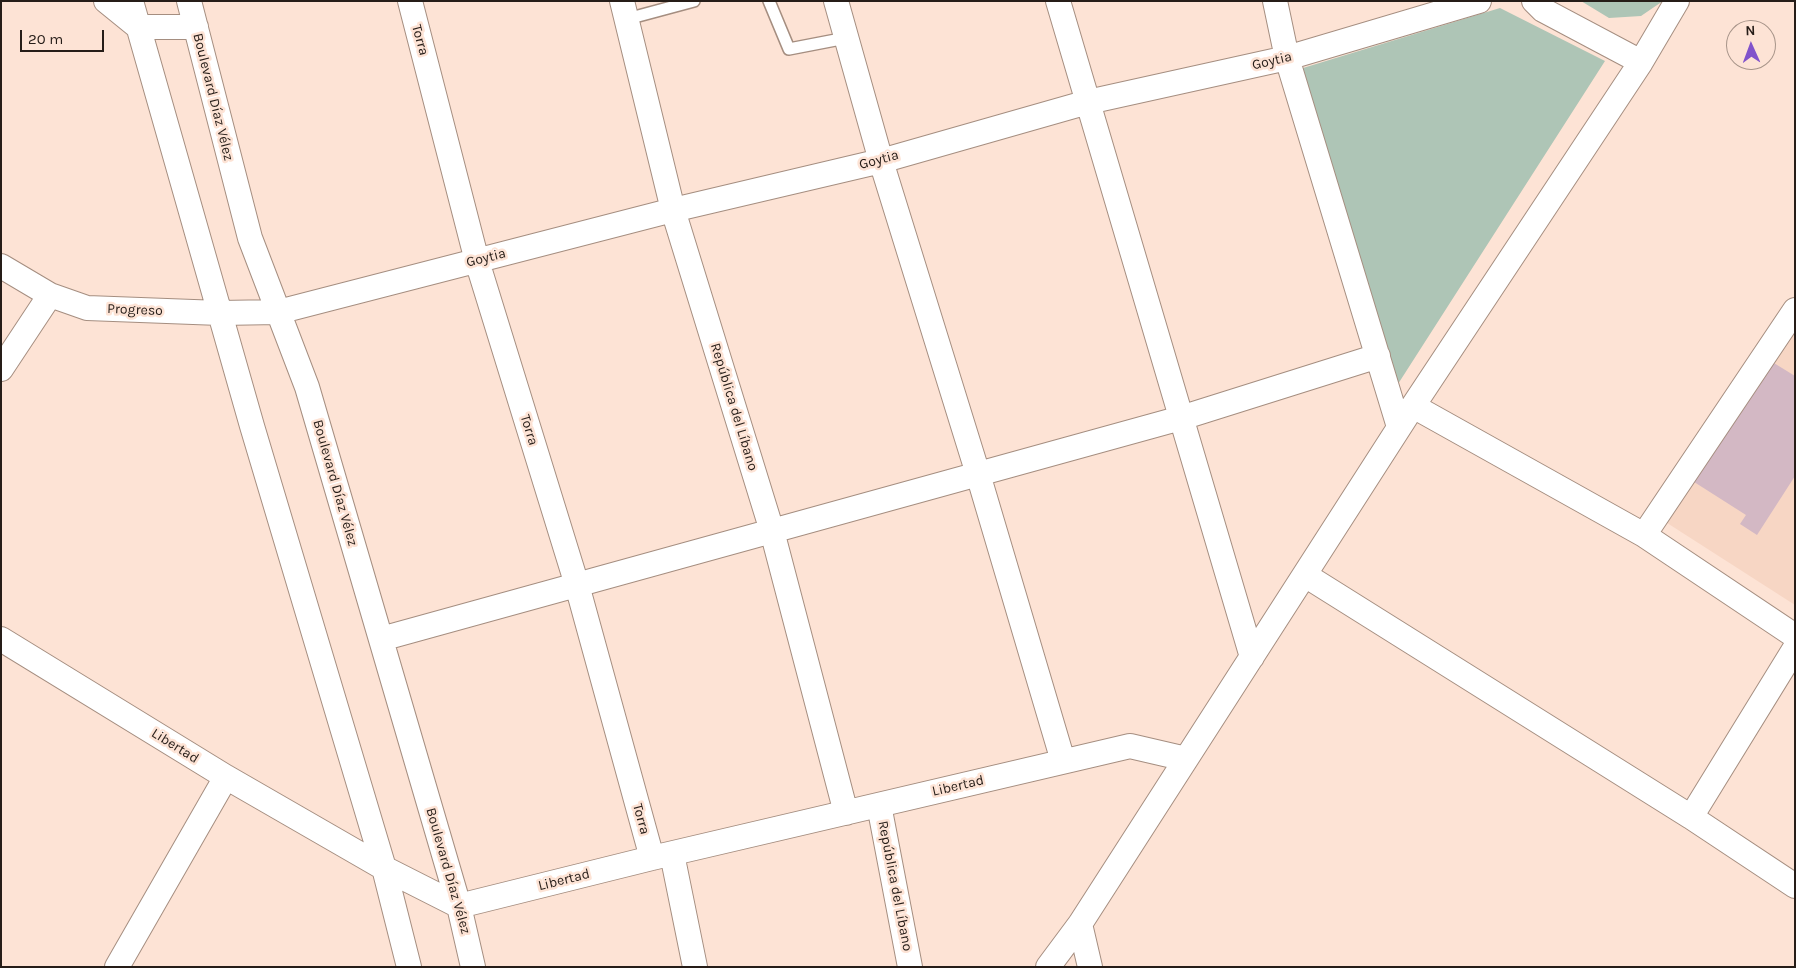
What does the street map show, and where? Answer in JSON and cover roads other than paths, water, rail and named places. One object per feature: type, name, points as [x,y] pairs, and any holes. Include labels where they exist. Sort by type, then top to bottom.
[{"type":"street","points":[[106,1],[138,27],[196,28]]},
{"type":"street","points":[[131,1],[220,313],[384,868],[409,967]]},
{"type":"street","name":"Boulevard Díaz Vélez","points":[[189,1],[250,238],[307,387],[459,906],[474,967]]},
{"type":"street","name":"Torra","points":[[410,1],[478,261],[695,967]]},
{"type":"street","points":[[836,1],[880,161],[978,474],[1063,761]]},
{"type":"street","points":[[1058,1],[1252,657]]},
{"type":"street","points":[[1275,1],[1287,58],[1399,427]]},
{"type":"street","name":"Goytia","points":[[278,312],[673,210],[880,161],[1088,102],[1287,58],[1479,1]]},
{"type":"street","points":[[1534,1],[1543,10],[1641,62]]},
{"type":"street","points":[[1048,967],[1080,924],[1399,427],[1641,62],[1677,1]]},
{"type":"street","name":"República del Líbano","points":[[624,10],[673,210],[772,531],[846,813]]},
{"type":"street","name":"Progreso","points":[[1,266],[50,296],[88,308],[220,313],[278,312]]},
{"type":"street","points":[[1,370],[50,296]]},
{"type":"street","points":[[1644,536],[1795,310]]},
{"type":"street","points":[[381,639],[1180,418],[1378,356]]},
{"type":"street","points":[[1413,406],[1644,536],[1795,636]]},
{"type":"street","points":[[1305,575],[1692,817],[1795,886]]},
{"type":"street","name":"Libertad","points":[[1,639],[226,777],[384,868],[459,906],[662,856],[1130,746],[1186,759]]},
{"type":"street","points":[[1692,817],[1795,648]]},
{"type":"street","points":[[117,967],[226,777]]},
{"type":"street","name":"República del Líbano","points":[[879,805],[910,967]]},
{"type":"street","points":[[1080,924],[1090,967]]},
{"type":"lane","points":[[624,10],[694,1]]},
{"type":"lane","points":[[769,1],[789,49],[846,38]]}]
